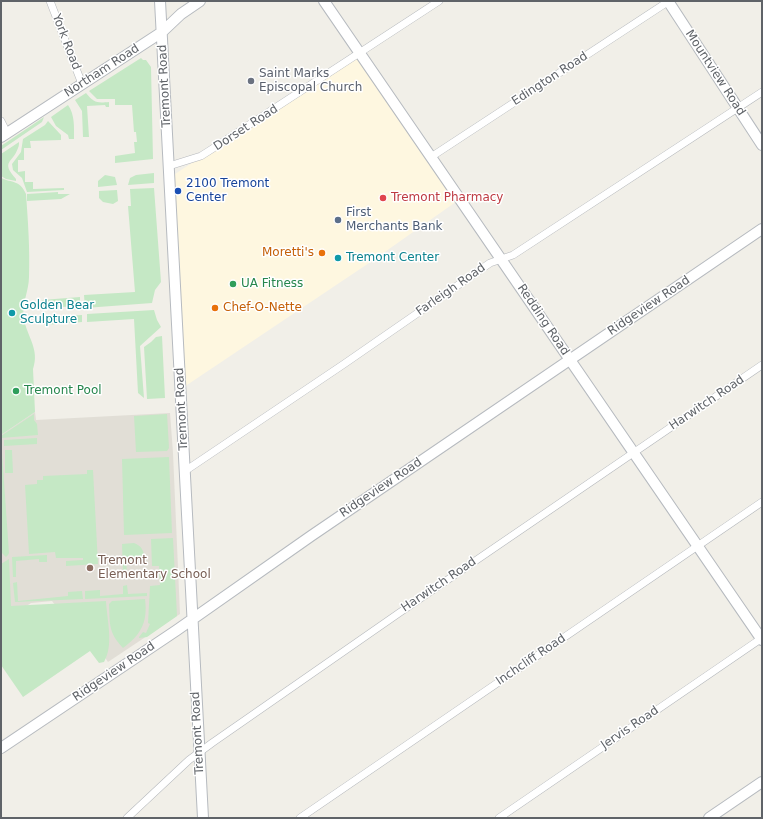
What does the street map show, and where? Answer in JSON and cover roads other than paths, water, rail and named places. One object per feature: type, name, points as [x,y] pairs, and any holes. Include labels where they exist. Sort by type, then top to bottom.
[{"type":"main road","name":"Tremont Road","points":[[160,1],[202,818]]},
{"type":"main road","name":"Northam Road","points":[[4,135],[162,32],[181,14],[200,1]]},
{"type":"main road","name":"Redding Road","points":[[324,1],[762,639]]},
{"type":"main road","name":"Mountview Road","points":[[669,1],[762,145]]},
{"type":"main road","name":"Ridgeview Road","points":[[1,748],[762,229]]},
{"type":"main road","points":[[709,818],[762,782]]},
{"type":"street","name":"York Road","points":[[50,1],[82,84]]},
{"type":"street","name":"Dorset Road","points":[[169,166],[201,156],[438,1]]},
{"type":"street","name":"Edington Road","points":[[431,157],[669,1]]},
{"type":"street","name":"Farleigh Road","points":[[185,470],[344,364],[490,263],[513,255],[762,92]]},
{"type":"street","points":[[1,121],[4,135]]},
{"type":"street","name":"Harwitch Road","points":[[126,818],[199,752],[335,657],[762,365]]},
{"type":"street","name":"Inchcliff Road","points":[[300,818],[762,502]]},
{"type":"street","name":"Jervis Road","points":[[499,818],[762,639]]},
{"type":"place","name":"Saint Marks Episcopal Church","points":[[251,81]]},
{"type":"place","name":"2100 Tremont Center","points":[[178,191]]},
{"type":"place","name":"Tremont Pharmacy","points":[[383,198]]},
{"type":"place","name":"First Merchants Bank","points":[[338,220]]},
{"type":"place","name":"Moretti's","points":[[322,253]]},
{"type":"place","name":"Tremont Center","points":[[338,258]]},
{"type":"place","name":"UA Fitness","points":[[233,284]]},
{"type":"place","name":"Chef-O-Nette","points":[[215,308]]},
{"type":"place","name":"Golden Bear Sculpture","points":[[12,313]]},
{"type":"place","name":"Tremont Pool","points":[[16,391]]},
{"type":"place","name":"Tremont Elementary School","points":[[90,568]]}]
